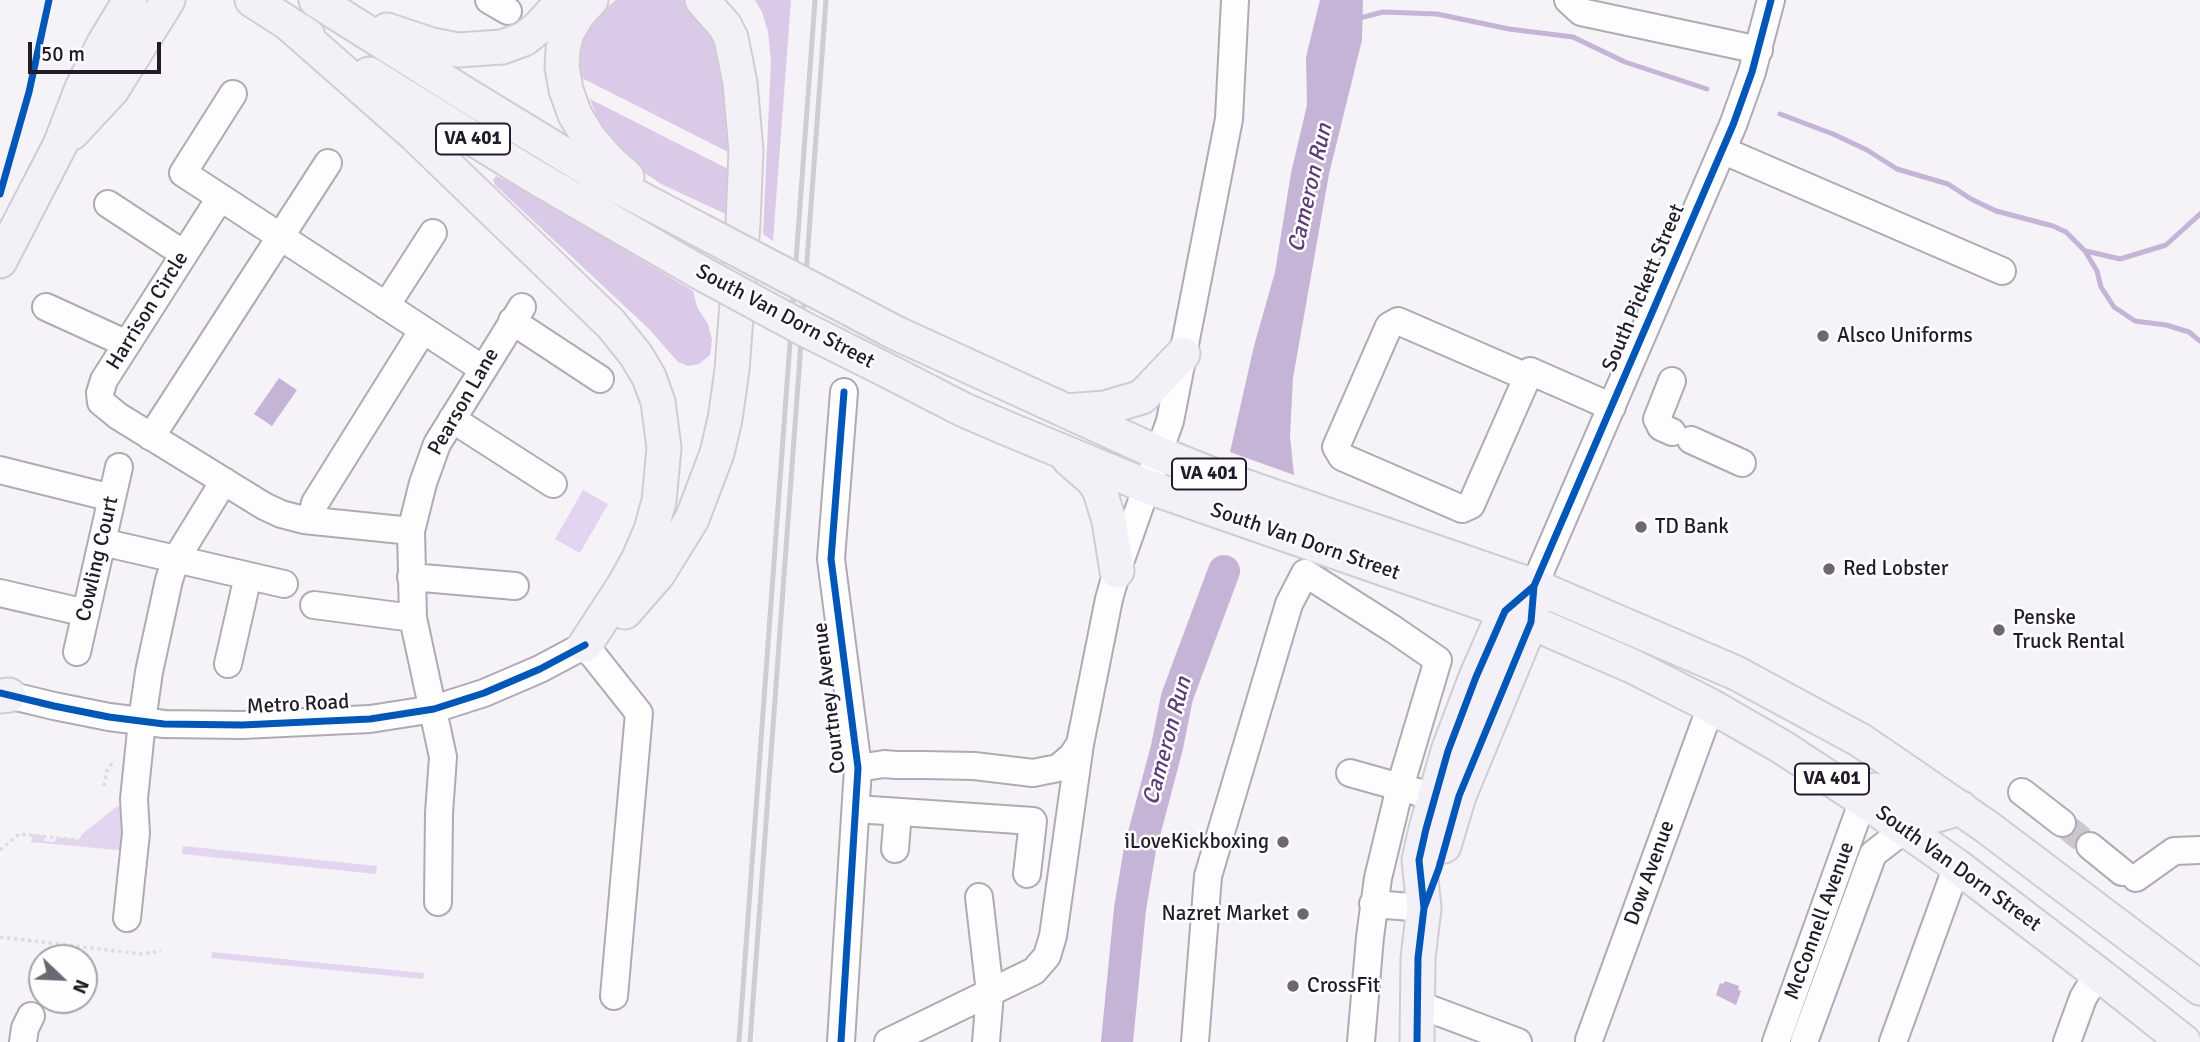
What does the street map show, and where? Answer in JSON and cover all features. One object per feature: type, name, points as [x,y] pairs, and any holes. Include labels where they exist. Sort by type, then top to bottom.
[{"type":"main road","points":[[0,261],[60,145],[92,67],[130,0]]},
{"type":"main road","points":[[60,145],[112,90],[168,0]]},
{"type":"main road","name":"South Van Dorn Street","points":[[252,0],[532,176],[699,272],[806,330],[976,415],[1146,486],[1518,617],[1632,666],[1712,706],[1782,747],[1902,827],[2098,973],[2184,1042]]},
{"type":"main road","points":[[318,1],[374,25],[432,45],[458,50],[478,50],[502,47],[524,39],[564,0]]},
{"type":"main road","points":[[591,0],[578,14],[567,33],[563,49],[562,67],[566,90],[575,115],[589,138],[607,159],[700,230]]},
{"type":"main road","points":[[702,0],[725,26],[731,38],[740,83],[746,151]]},
{"type":"main road","points":[[585,645],[627,610],[658,575],[692,519],[717,453],[725,419],[732,370],[744,223],[746,151],[752,107],[750,42],[744,23],[729,0]]},
{"type":"main road","name":"South Van Dorn Street","points":[[318,1],[600,176],[896,333],[1158,453],[1230,481],[1534,586],[1755,682],[1860,740],[1961,808],[2200,988]]},
{"type":"main road","points":[[289,24],[413,133],[611,324],[636,355],[649,377],[658,402],[664,449],[659,501],[651,530],[638,560],[585,645]]},
{"type":"main road","points":[[1065,411],[1105,408],[1142,397],[1183,354]]},
{"type":"main road","points":[[1056,448],[1093,480],[1100,491],[1109,521],[1116,571]]},
{"type":"main road","name":"South Pickett Street","points":[[1417,1042],[1418,958],[1424,908],[1419,860],[1434,797],[1476,677],[1518,617],[1534,586]]},
{"type":"main road","name":"South Pickett Street","points":[[1424,908],[1518,617]]},
{"type":"main road","points":[[1852,793],[1883,791],[1926,813],[1937,815],[1961,808]]},
{"type":"main road","points":[[1966,873],[2001,865],[2013,867],[2098,909]]},
{"type":"street","points":[[888,1042],[1034,971],[1047,956],[1053,936],[1080,744],[1106,612],[1116,571],[1170,421],[1229,120],[1235,0]]},
{"type":"street","points":[[1568,0],[1581,12],[1759,50]]},
{"type":"street","name":"South Pickett Street","points":[[1534,586],[1722,150],[1759,50],[1771,0]]},
{"type":"street","points":[[233,94],[183,173],[483,369]]},
{"type":"street","points":[[1722,150],[2002,271]]},
{"type":"street","points":[[151,436],[328,163]]},
{"type":"street","name":"Harrison Circle","points":[[220,198],[104,380],[100,393],[101,402],[118,416],[281,514],[411,531]]},
{"type":"street","points":[[108,204],[184,254]]},
{"type":"street","points":[[386,306],[433,233]]},
{"type":"street","points":[[46,307],[127,344]]},
{"type":"street","name":"Pearson Lane","points":[[438,902],[443,757],[413,618],[411,577],[411,531],[429,465],[437,444],[517,314],[600,379]]},
{"type":"street","points":[[1527,377],[1398,321],[1389,326],[1336,447],[1342,457],[1462,509],[1471,505],[1530,371],[1612,407]]},
{"type":"street","points":[[311,520],[315,503],[423,330]]},
{"type":"street","points":[[1672,382],[1657,419],[1661,427],[1742,463]]},
{"type":"street","name":"Courtney Avenue","points":[[841,1042],[858,768],[831,559],[844,392]]},
{"type":"street","points":[[452,419],[553,484]]},
{"type":"street","name":"Cowling Court","points":[[77,652],[119,467]]},
{"type":"street","points":[[0,470],[112,498]]},
{"type":"street","points":[[127,918],[136,833],[134,799],[142,721],[149,672],[169,580],[176,559],[224,481]]},
{"type":"street","points":[[102,542],[284,583]]},
{"type":"street","points":[[1195,1042],[1208,876],[1289,604],[1305,573],[1393,628],[1438,660],[1476,677]]},
{"type":"street","points":[[228,664],[248,576]]},
{"type":"street","points":[[411,577],[515,586]]},
{"type":"street","points":[[0,593],[86,613]]},
{"type":"street","points":[[314,606],[413,618]]},
{"type":"street","points":[[585,645],[639,713],[614,996]]},
{"type":"street","name":"Metro Road","points":[[3,695],[142,721],[201,726],[370,719],[434,709],[484,693],[540,670],[585,645]]},
{"type":"street","points":[[1362,1042],[1373,904],[1400,787],[1438,660]]},
{"type":"street","name":"Dow Avenue","points":[[1583,1041],[1712,706]]},
{"type":"street","points":[[858,768],[884,764],[974,766],[1033,773],[1058,768],[1072,756],[1080,744]]},
{"type":"street","points":[[1350,773],[1434,797]]},
{"type":"street","points":[[2022,792],[2062,823]]},
{"type":"street","name":"McConnell Avenue","points":[[1776,1042],[1852,793]]},
{"type":"street","points":[[856,809],[1033,821],[1027,874]]},
{"type":"street","points":[[895,849],[898,812]]},
{"type":"street","points":[[1804,1042],[1873,854],[1895,837],[1902,827]]},
{"type":"street","points":[[2090,846],[2129,875],[2174,851],[2200,850]]},
{"type":"street","points":[[1893,1042],[1966,873]]},
{"type":"street","points":[[979,897],[989,993],[986,1042]]},
{"type":"street","points":[[1373,904],[1424,908]]},
{"type":"street","points":[[2067,1042],[2083,998],[2098,973]]},
{"type":"street","points":[[1416,1004],[1518,1042]]},
{"type":"street","points":[[23,1042],[25,1028],[31,1016]]},
{"type":"path","points":[[104,786],[107,771],[114,760]]},
{"type":"path","points":[[0,850],[19,834],[97,842],[98,838]]},
{"type":"path","points":[[0,937],[142,954],[162,951]]},
{"type":"shaded area","points":[[616,0],[687,0],[718,36],[732,154],[580,77],[578,64],[588,28],[597,15]]},
{"type":"shaded area","points":[[755,0],[791,0],[773,241],[763,234],[771,61],[768,32]]},
{"type":"shaded area","points":[[590,99],[732,171],[730,216],[661,184],[639,169],[609,136],[597,118]]},
{"type":"shaded area","points":[[496,176],[520,187],[693,291],[697,307],[708,324],[712,340],[710,355],[699,364],[688,366],[678,362],[649,329],[495,185],[493,180]]},
{"type":"shaded area","points":[[583,490],[608,504],[580,553],[555,539]]},
{"type":"shaded area","points":[[119,806],[125,810],[128,851],[31,842],[33,834],[45,836],[44,841],[55,842],[56,837],[80,840],[81,835]]},
{"type":"shaded area","points":[[183,846],[377,866],[376,874],[182,854]]},
{"type":"shaded area","points":[[212,952],[424,973],[423,979],[211,958]]},
{"type":"water","points":[[1320,0],[1363,0],[1362,40],[1329,174],[1293,378],[1290,436],[1294,475],[1230,452],[1254,346],[1275,272],[1291,173],[1307,105],[1306,57]]},
{"type":"water","points":[[279,378],[297,390],[272,426],[254,414]]},
{"type":"water","points":[[1725,981],[1739,986],[1738,990],[1741,991],[1736,1005],[1716,995],[1720,983]]},
{"type":"waterway","points":[[1356,19],[1383,12],[1437,14],[1509,29],[1573,37],[1625,62],[1707,89]]},
{"type":"waterway","points":[[1780,114],[1833,134],[1867,150],[1897,169],[1948,184],[1996,211],[2066,232],[2085,251],[2097,271],[2101,287],[2114,307],[2135,321],[2166,325],[2189,332],[2200,341]]},
{"type":"waterway","points":[[2086,251],[2120,259],[2166,245],[2200,214]]},
{"type":"waterway","name":"Cameron Run","points":[[1117,1042],[1130,909],[1140,849],[1167,747],[1177,697],[1224,571]]},
{"type":"tunnel","points":[[2062,823],[2090,846]]},
{"type":"railway","points":[[739,1042],[815,0]]},
{"type":"railway","points":[[750,1042],[826,0]]},
{"type":"cycle path","points":[[0,194],[29,92],[49,0]]},
{"type":"cycle path","points":[[1424,908],[1439,868],[1459,796],[1531,622],[1534,586],[1733,125],[1752,72],[1771,0]]},
{"type":"cycle path","points":[[841,1042],[858,768],[831,559],[844,392]]},
{"type":"cycle path","points":[[1417,1042],[1418,958],[1424,908],[1419,860],[1426,829],[1448,751],[1505,611],[1534,586]]},
{"type":"cycle path","points":[[0,693],[109,717],[164,724],[242,725],[370,719],[434,709],[484,693],[540,669],[585,645]]},
{"type":"place","name":"Alsco Uniforms","points":[[1823,336]]},
{"type":"place","name":"TD Bank","points":[[1641,527]]},
{"type":"place","name":"Red Lobster","points":[[1829,569]]},
{"type":"place","name":"Penske Truck Rental","points":[[1999,630]]},
{"type":"place","name":"iLoveKickboxing","points":[[1283,842]]},
{"type":"place","name":"Nazret Market","points":[[1303,914]]},
{"type":"place","name":"CrossFit","points":[[1293,986]]}]
